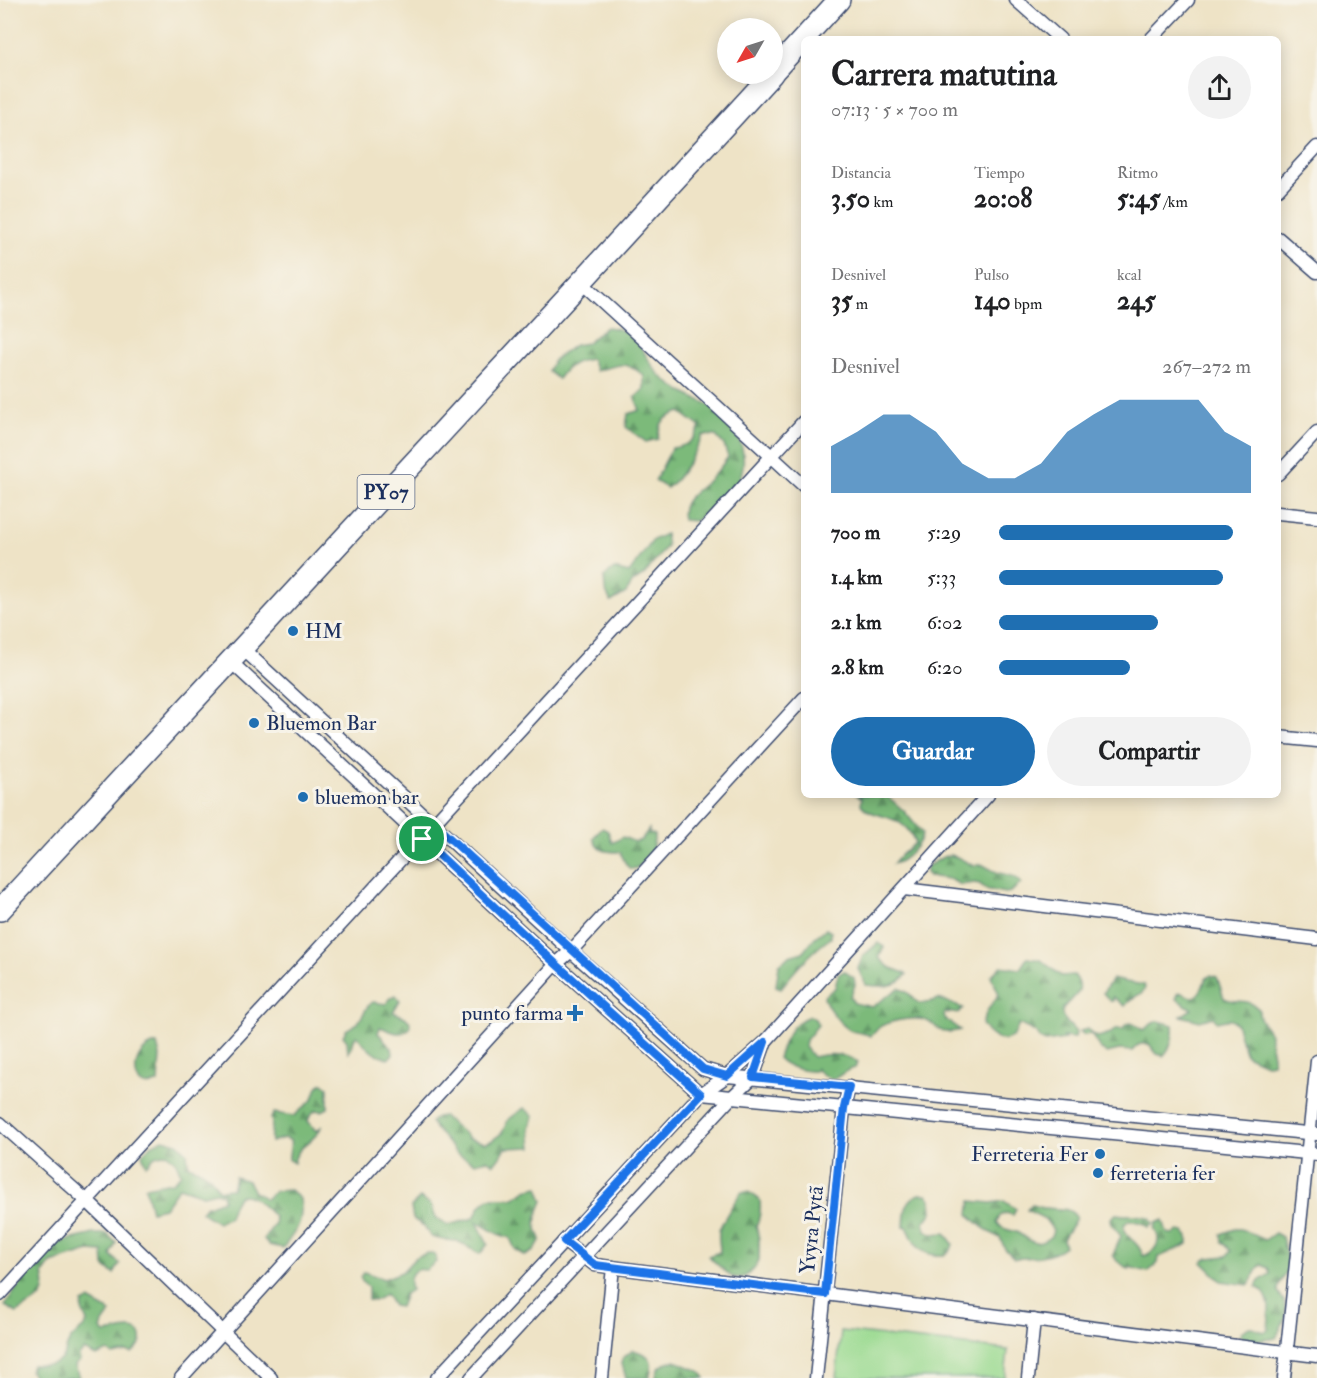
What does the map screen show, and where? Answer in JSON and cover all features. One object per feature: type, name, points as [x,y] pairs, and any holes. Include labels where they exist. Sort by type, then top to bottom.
[{"type":"highway","name":"PY07","points":[[806,36],[839,0]]},
{"type":"highway","name":"PY07","points":[[783,61],[801,41]]},
{"type":"highway","name":"PY07","points":[[0,910],[762,84]]},
{"type":"street","points":[[1016,0],[1057,36]]},
{"type":"street","points":[[1154,36],[1188,0]]},
{"type":"street","points":[[1281,186],[1317,147]]},
{"type":"street","points":[[1281,241],[1317,272]]},
{"type":"street","points":[[581,282],[801,483]]},
{"type":"street","points":[[0,1295],[422,839],[801,424]]},
{"type":"street","points":[[1281,471],[1317,432]]},
{"type":"street","points":[[1281,513],[1317,517]]},
{"type":"street","points":[[236,655],[434,824],[703,1069],[727,1076],[1313,1134]]},
{"type":"street","points":[[236,655],[422,839],[556,964],[701,1094],[1312,1154]]},
{"type":"street","points":[[181,1378],[556,964],[572,951],[801,701]]},
{"type":"street","points":[[1281,737],[1317,741]]},
{"type":"street","points":[[437,1378],[701,1094],[727,1076],[765,1042],[985,798]]},
{"type":"street","points":[[904,889],[1317,939]]},
{"type":"street","points":[[471,1378],[753,1077],[765,1042]]},
{"type":"street","points":[[1284,1378],[1312,1154],[1317,1061]]},
{"type":"street","name":"Yvyra Pytã","points":[[816,1378],[844,1108],[849,1087]]},
{"type":"street","points":[[0,1123],[86,1200],[271,1378]]},
{"type":"street","points":[[564,1241],[595,1265],[1317,1356]]},
{"type":"street","points":[[602,1378],[613,1267]]},
{"type":"street","points":[[1028,1378],[1034,1320]]},
{"type":"green space","points":[[606,327],[628,333],[641,346],[656,371],[664,379],[686,394],[711,406],[728,422],[740,441],[743,462],[742,473],[737,485],[696,521],[683,520],[682,512],[687,500],[712,477],[728,457],[724,445],[716,436],[703,435],[688,464],[667,488],[655,481],[672,448],[689,442],[700,427],[680,412],[663,421],[658,439],[646,442],[626,427],[628,414],[640,410],[635,398],[644,389],[644,376],[632,367],[621,365],[596,371],[591,359],[572,365],[558,379],[548,371],[554,360],[564,352],[575,345],[587,343]]},
{"type":"green space","points":[[665,534],[667,546],[644,575],[633,582],[626,593],[611,602],[605,590],[604,577],[614,569],[629,573],[653,540]]},
{"type":"green space","points":[[862,798],[889,798],[904,811],[922,833],[916,847],[907,856],[893,864],[915,843],[910,833],[903,825],[873,813],[861,804]]},
{"type":"green space","points":[[602,828],[608,831],[612,843],[623,837],[635,842],[641,840],[649,829],[649,833],[654,835],[652,849],[637,868],[630,869],[620,852],[604,850],[595,843],[593,838]]},
{"type":"green space","points":[[950,855],[974,866],[981,864],[1014,877],[1021,883],[1011,892],[1005,893],[985,889],[980,884],[961,885],[949,879],[928,876],[930,876],[926,873],[926,867]]},
{"type":"green space","points":[[826,929],[831,932],[831,938],[804,961],[781,988],[776,986],[779,965],[789,956],[803,952],[815,937]]},
{"type":"green space","points":[[878,943],[884,947],[879,958],[889,967],[907,974],[894,984],[866,985],[858,969],[863,956]]},
{"type":"green space","points":[[1027,958],[1041,960],[1061,976],[1074,975],[1079,983],[1077,994],[1064,1006],[1062,1011],[1064,1019],[1076,1032],[1075,1038],[1063,1037],[1065,1039],[1045,1042],[1037,1033],[1019,1024],[1013,1036],[1003,1040],[994,1037],[984,1028],[982,1024],[987,1011],[999,994],[991,976],[1001,966],[1020,969]]},
{"type":"green space","points":[[844,971],[854,978],[855,985],[850,997],[854,1003],[872,1007],[899,988],[919,1003],[939,999],[963,1008],[958,1013],[944,1013],[945,1019],[960,1030],[944,1032],[931,1023],[913,1019],[886,1024],[871,1036],[852,1031],[835,1016],[824,996],[835,988],[838,975]]},
{"type":"green space","points":[[1211,975],[1217,977],[1224,998],[1249,1003],[1259,1009],[1261,1020],[1270,1034],[1273,1063],[1266,1064],[1246,1055],[1237,1025],[1233,1021],[1217,1022],[1213,1017],[1200,1021],[1181,1016],[1192,1009],[1176,999],[1179,992],[1191,997],[1198,996],[1206,979]]},
{"type":"green space","points":[[1112,979],[1144,985],[1145,988],[1125,1006],[1113,997],[1113,1001],[1110,1001],[1103,993]]},
{"type":"green space","points":[[395,995],[400,1000],[393,1012],[405,1017],[410,1022],[410,1028],[399,1033],[380,1027],[378,1033],[392,1048],[393,1054],[388,1059],[374,1053],[356,1036],[348,1054],[347,1041],[343,1036],[346,1030],[358,1023],[373,1002],[386,1004]]},
{"type":"green space","points":[[810,1016],[818,1025],[806,1040],[805,1047],[813,1057],[830,1054],[842,1055],[858,1062],[855,1068],[833,1079],[816,1069],[811,1071],[795,1068],[778,1058],[793,1027]]},
{"type":"green space","points":[[1159,1021],[1173,1025],[1172,1042],[1163,1056],[1157,1054],[1149,1044],[1137,1045],[1132,1051],[1119,1050],[1107,1053],[1101,1050],[1091,1034],[1084,1035],[1080,1031],[1087,1029],[1098,1037],[1116,1029],[1123,1029],[1126,1024],[1132,1023],[1143,1030]]},
{"type":"green space","points":[[157,1044],[160,1056],[158,1082],[149,1085],[142,1084],[137,1079],[137,1063],[147,1048]]},
{"type":"green space","points":[[323,1083],[328,1087],[328,1108],[322,1111],[316,1110],[310,1115],[308,1121],[316,1131],[321,1127],[298,1152],[294,1163],[289,1160],[290,1140],[284,1138],[271,1142],[271,1118],[274,1113],[294,1116],[313,1099],[317,1087]]},
{"type":"green space","points":[[524,1108],[534,1116],[530,1128],[532,1147],[506,1148],[494,1164],[488,1160],[475,1163],[457,1154],[431,1122],[436,1117],[443,1116],[467,1138],[485,1143],[502,1133],[508,1120]]},
{"type":"green space","points":[[163,1139],[177,1143],[187,1152],[188,1165],[207,1174],[219,1190],[232,1189],[235,1177],[248,1181],[254,1192],[266,1199],[275,1191],[290,1190],[300,1199],[300,1220],[283,1248],[269,1245],[264,1239],[275,1223],[274,1216],[257,1201],[246,1195],[237,1198],[229,1217],[218,1223],[201,1212],[205,1207],[223,1200],[222,1194],[216,1192],[203,1195],[179,1187],[164,1208],[151,1211],[145,1187],[172,1182],[181,1174],[176,1162],[167,1153],[155,1156],[146,1165],[142,1154],[151,1145]]},
{"type":"green space","points":[[538,1187],[543,1201],[536,1220],[541,1239],[534,1251],[525,1256],[515,1249],[510,1238],[477,1222],[488,1244],[480,1254],[457,1241],[431,1237],[424,1226],[413,1219],[411,1207],[420,1198],[431,1205],[436,1218],[448,1225],[474,1218],[480,1206],[489,1198],[515,1198],[526,1190]]},
{"type":"green space","points":[[742,1192],[749,1192],[760,1200],[756,1226],[759,1239],[759,1260],[746,1276],[740,1278],[732,1277],[708,1256],[720,1252],[720,1228]]},
{"type":"green space","points":[[920,1194],[927,1194],[931,1199],[932,1212],[924,1223],[926,1230],[932,1234],[945,1233],[953,1244],[946,1255],[933,1255],[921,1250],[909,1230],[906,1226],[904,1227],[908,1203]]},
{"type":"green space","points":[[971,1201],[991,1203],[1004,1201],[1016,1209],[1013,1215],[1006,1213],[1000,1216],[997,1222],[1001,1227],[1036,1243],[1049,1238],[1053,1230],[1045,1219],[1027,1210],[1031,1205],[1067,1210],[1076,1217],[1063,1240],[1065,1246],[1041,1256],[1014,1258],[1005,1249],[1000,1238],[979,1225],[969,1214]]},
{"type":"green space","points":[[1116,1214],[1150,1218],[1153,1224],[1148,1227],[1129,1220],[1124,1225],[1124,1231],[1144,1256],[1157,1245],[1158,1238],[1154,1229],[1156,1223],[1163,1220],[1167,1233],[1184,1232],[1188,1237],[1188,1244],[1159,1257],[1158,1263],[1148,1272],[1129,1267],[1129,1269],[1117,1261],[1113,1255],[1121,1236],[1112,1225],[1111,1218]]},
{"type":"green space","points":[[1241,1229],[1265,1240],[1275,1233],[1282,1237],[1289,1268],[1279,1285],[1278,1291],[1284,1301],[1286,1317],[1276,1338],[1253,1340],[1240,1336],[1241,1332],[1251,1327],[1265,1332],[1268,1330],[1268,1300],[1256,1287],[1259,1281],[1270,1274],[1268,1268],[1262,1265],[1259,1267],[1248,1285],[1221,1281],[1202,1262],[1208,1258],[1227,1256],[1231,1251],[1222,1241],[1221,1234]]},
{"type":"green space","points":[[94,1234],[107,1234],[116,1243],[111,1255],[120,1264],[114,1274],[104,1266],[103,1252],[89,1251],[51,1263],[43,1274],[45,1283],[43,1294],[35,1302],[17,1313],[5,1306],[51,1248],[61,1242]]},
{"type":"green space","points":[[428,1253],[435,1255],[436,1262],[426,1270],[417,1270],[412,1274],[410,1277],[411,1290],[405,1294],[400,1307],[393,1306],[386,1294],[374,1301],[368,1300],[368,1287],[360,1277],[364,1272],[384,1279],[402,1272],[416,1257]]},
{"type":"green space","points":[[89,1300],[111,1312],[101,1329],[105,1333],[125,1329],[135,1330],[141,1336],[139,1346],[132,1353],[113,1355],[108,1351],[96,1356],[84,1350],[79,1355],[80,1361],[75,1365],[79,1378],[35,1378],[30,1371],[32,1365],[47,1365],[59,1361],[71,1339],[86,1325],[82,1310],[83,1303]]},
{"type":"green space","points":[[841,1331],[1008,1350],[1005,1378],[836,1378]]},
{"type":"green space","points":[[633,1350],[650,1359],[652,1367],[649,1378],[626,1378],[622,1364],[623,1358]]},
{"type":"green space","points":[[675,1361],[700,1371],[705,1378],[656,1378],[662,1366]]},
{"type":"place","name":"HM","points":[[293,631]]},
{"type":"place","name":"Bluemon Bar","points":[[254,723]]},
{"type":"place","name":"bluemon bar","points":[[303,797]]},
{"type":"place","name":"punto farma","points":[[575,1013]]},
{"type":"place","name":"Ferreteria Fer","points":[[1100,1154]]},
{"type":"place","name":"ferreteria fer","points":[[1098,1173]]},
{"type":"route","points":[[434,824],[703,1069],[727,1076],[765,1042],[753,1077],[849,1087],[844,1108],[825,1294],[595,1265],[564,1241],[701,1094],[556,964],[422,839],[434,824]]}]
